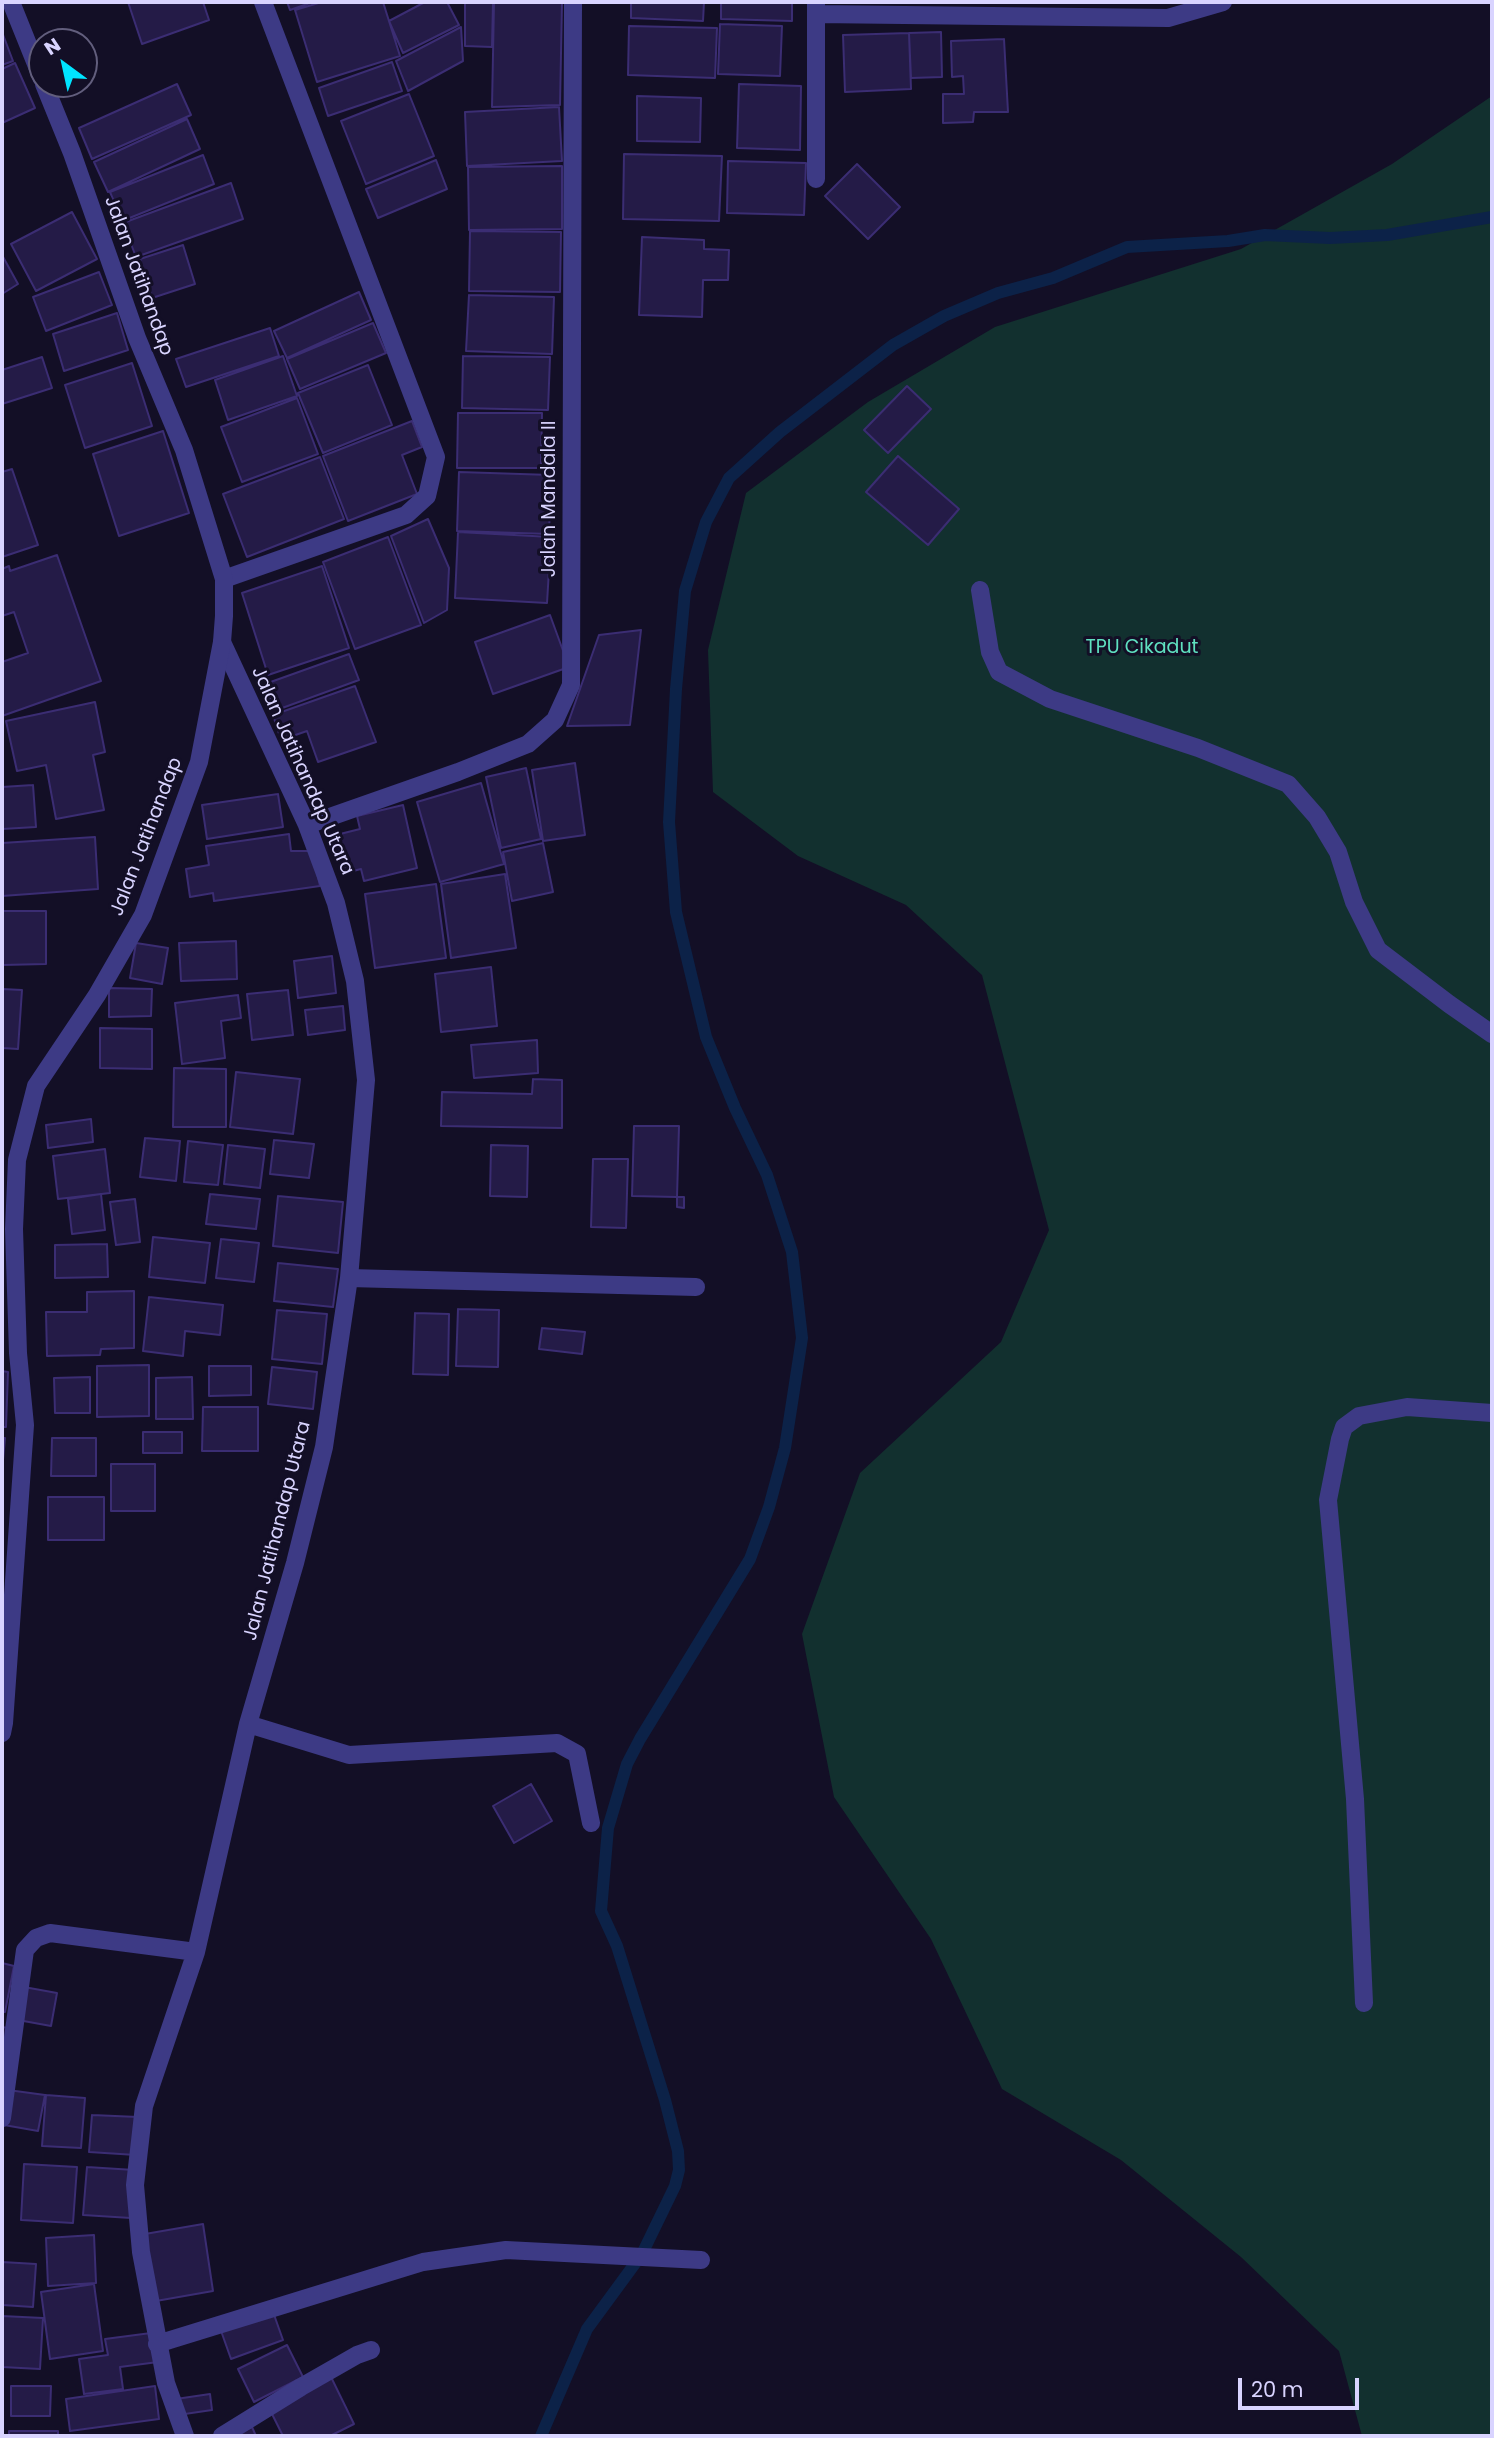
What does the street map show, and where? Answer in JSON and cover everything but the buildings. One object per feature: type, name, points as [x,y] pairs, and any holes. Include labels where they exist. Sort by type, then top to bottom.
[{"type":"street","points":[[11,2],[28,44]]},
{"type":"street","points":[[224,579],[406,515],[427,496],[436,457],[263,2]]},
{"type":"street","name":"Jalan Mandala II","points":[[306,825],[458,772],[528,744],[555,720],[571,685],[573,2]]},
{"type":"street","points":[[816,179],[816,8],[1168,18],[1223,2]]},
{"type":"street","name":"Jalan Jatihandap","points":[[2,1732],[25,1425],[8,1229],[17,1160],[36,1086],[97,995],[143,915],[198,762],[222,642],[224,579],[184,450],[137,338],[72,153],[50,98]]},
{"type":"street","points":[[981,590],[990,652],[999,672],[1050,699],[1198,748],[1288,784],[1317,817],[1338,852],[1354,902],[1378,950],[1492,1034]]},
{"type":"street","name":"Jalan Jatihandap Utara","points":[[185,2436],[166,2383],[141,2252],[135,2185],[144,2106],[197,1952],[248,1724],[295,1563],[324,1447],[349,1278],[366,1080],[352,968],[337,903],[306,825],[222,642]]},
{"type":"street","points":[[349,1278],[696,1287]]},
{"type":"street","points":[[1364,2003],[1355,1799],[1328,1500],[1339,1439],[1345,1427],[1359,1416],[1407,1407],[1492,1413]]},
{"type":"street","points":[[248,1724],[349,1755],[557,1743],[577,1754],[591,1823]]},
{"type":"street","points":[[2,2118],[25,1950],[36,1938],[50,1933],[197,1952]]},
{"type":"street","points":[[157,2344],[423,2262],[506,2250],[701,2260]]},
{"type":"street","points":[[222,2436],[301,2387],[357,2355],[371,2350]]},
{"type":"green space","name":"TPU Cikadut","points":[[1492,96],[1492,2436],[1362,2436],[1339,2351],[1241,2257],[1121,2160],[1002,2089],[931,1939],[834,1797],[802,1634],[860,1473],[1001,1342],[1049,1230],[982,975],[906,905],[798,856],[713,792],[708,650],[746,493],[868,402],[995,327],[1241,249],[1392,164]]},
{"type":"waterway","points":[[541,2436],[587,2329],[642,2254],[675,2186],[679,2170],[678,2151],[665,2100],[617,1946],[601,1911],[608,1828],[627,1764],[640,1739],[750,1559],[769,1507],[785,1448],[802,1338],[792,1252],[767,1175],[735,1108],[706,1037],[676,912],[669,822],[676,689],[685,591],[706,522],[729,478],[780,432],[893,345],[944,316],[998,293],[1053,278],[1127,247],[1228,241],[1265,235],[1330,238],[1387,235],[1492,217]]}]
